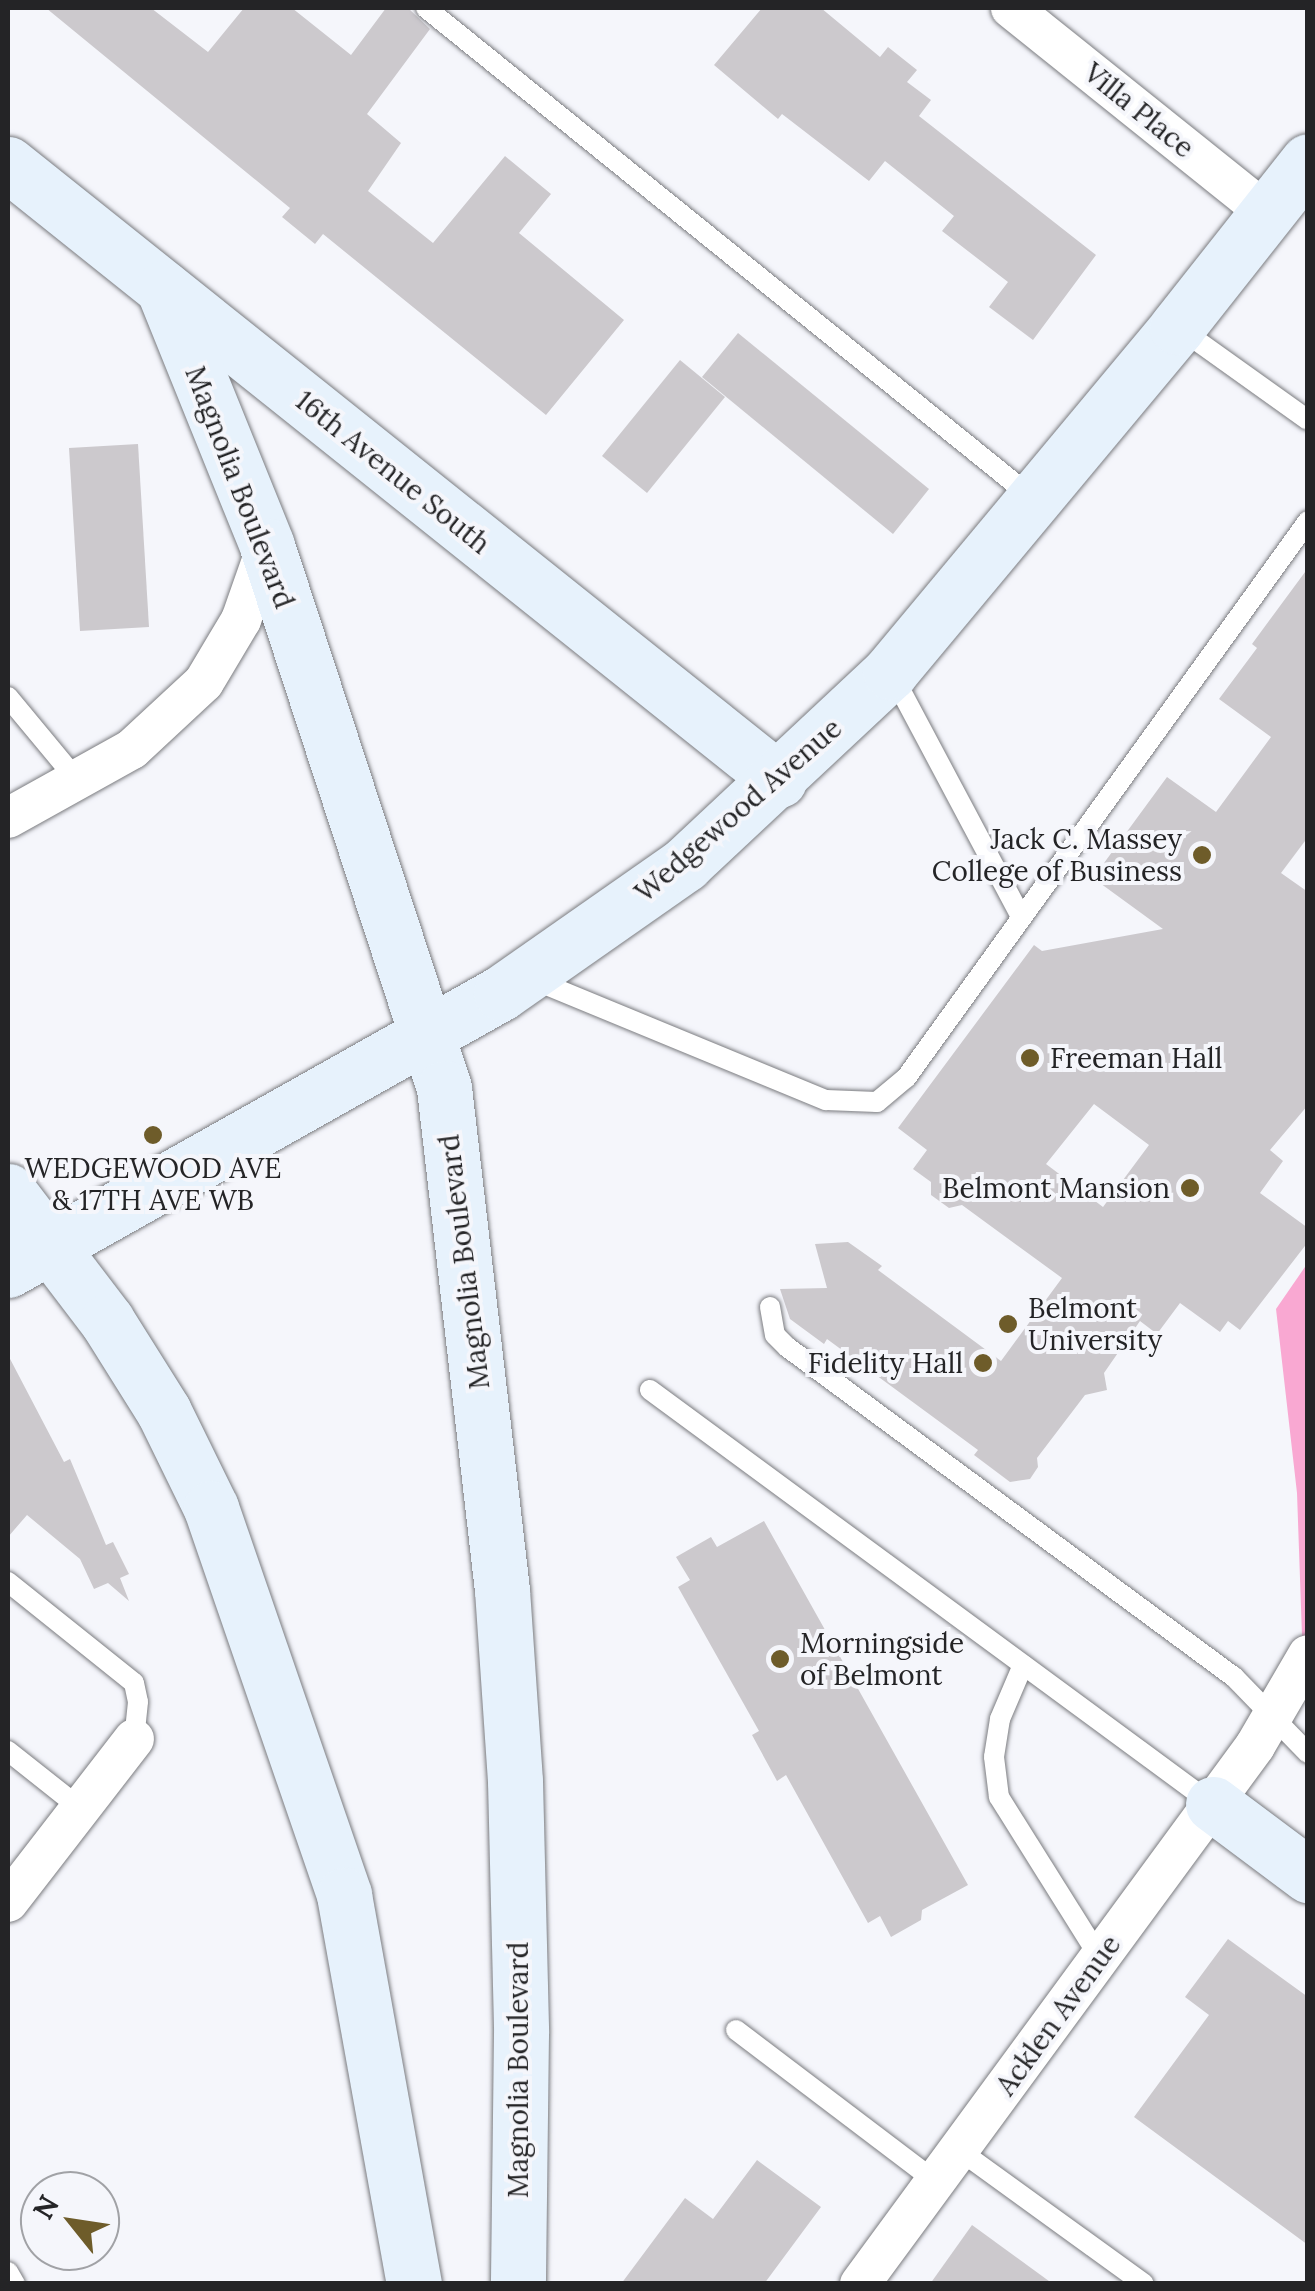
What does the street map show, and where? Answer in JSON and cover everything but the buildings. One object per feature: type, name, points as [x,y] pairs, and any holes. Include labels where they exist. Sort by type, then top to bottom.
[{"type":"main road","name":"Wedgewood Avenue","points":[[29,1256],[526,976],[685,864],[890,672],[1177,327],[1308,161]]},
{"type":"main road","name":"16th Avenue South","points":[[8,164],[779,780]]},
{"type":"main road","name":"Magnolia Boulevard","points":[[163,288],[266,546],[423,1034],[444,1088],[502,1590],[515,1781],[521,2032],[518,2284]]},
{"type":"main road","points":[[8,1190],[29,1256],[164,1412],[211,1508],[344,1895],[414,2284]]},
{"type":"main road","points":[[1212,1804],[1308,1875]]},
{"type":"street","name":"Villa Place","points":[[1012,8],[1267,214]]},
{"type":"street","points":[[8,818],[146,739],[204,682],[241,620],[266,546]]},
{"type":"street","name":"Acklen Avenue","points":[[860,2284],[1212,1804],[1262,1732],[1308,1655]]},
{"type":"street","points":[[8,1902],[134,1739]]},
{"type":"lane","points":[[426,8],[1035,500]]},
{"type":"lane","points":[[1177,327],[1308,420]]},
{"type":"lane","points":[[526,976],[826,1100],[878,1102],[906,1078],[1308,521]]},
{"type":"lane","points":[[890,672],[1021,917]]},
{"type":"lane","points":[[8,697],[76,780]]},
{"type":"lane","points":[[770,1307],[775,1335],[787,1347],[1234,1678],[1262,1732],[1308,1754]]},
{"type":"lane","points":[[650,1390],[1212,1804]]},
{"type":"lane","points":[[8,1582],[134,1683],[138,1702],[134,1739]]},
{"type":"lane","points":[[1022,1665],[1000,1719],[994,1757],[999,1798],[1100,1958]]},
{"type":"lane","points":[[8,1751],[80,1808]]},
{"type":"lane","points":[[736,2030],[948,2166],[1144,2284]]},
{"type":"lane","points":[[8,2272],[14,2284]]},
{"type":"shaded area","points":[[1307,1264],[1307,1668],[1303,1664],[1297,1493],[1276,1309]]},
{"type":"place","name":"Jack C. Massey College of Business","points":[[1202,855]]},
{"type":"place","name":"Freeman Hall","points":[[1030,1058]]},
{"type":"place","name":"WEDGEWOOD AVE & 17TH AVE WB","points":[[153,1135]]},
{"type":"place","name":"Belmont Mansion","points":[[1190,1188]]},
{"type":"place","name":"Belmont University","points":[[1008,1324]]},
{"type":"place","name":"Fidelity Hall","points":[[983,1363]]},
{"type":"place","name":"Morningside of Belmont","points":[[780,1659]]}]
